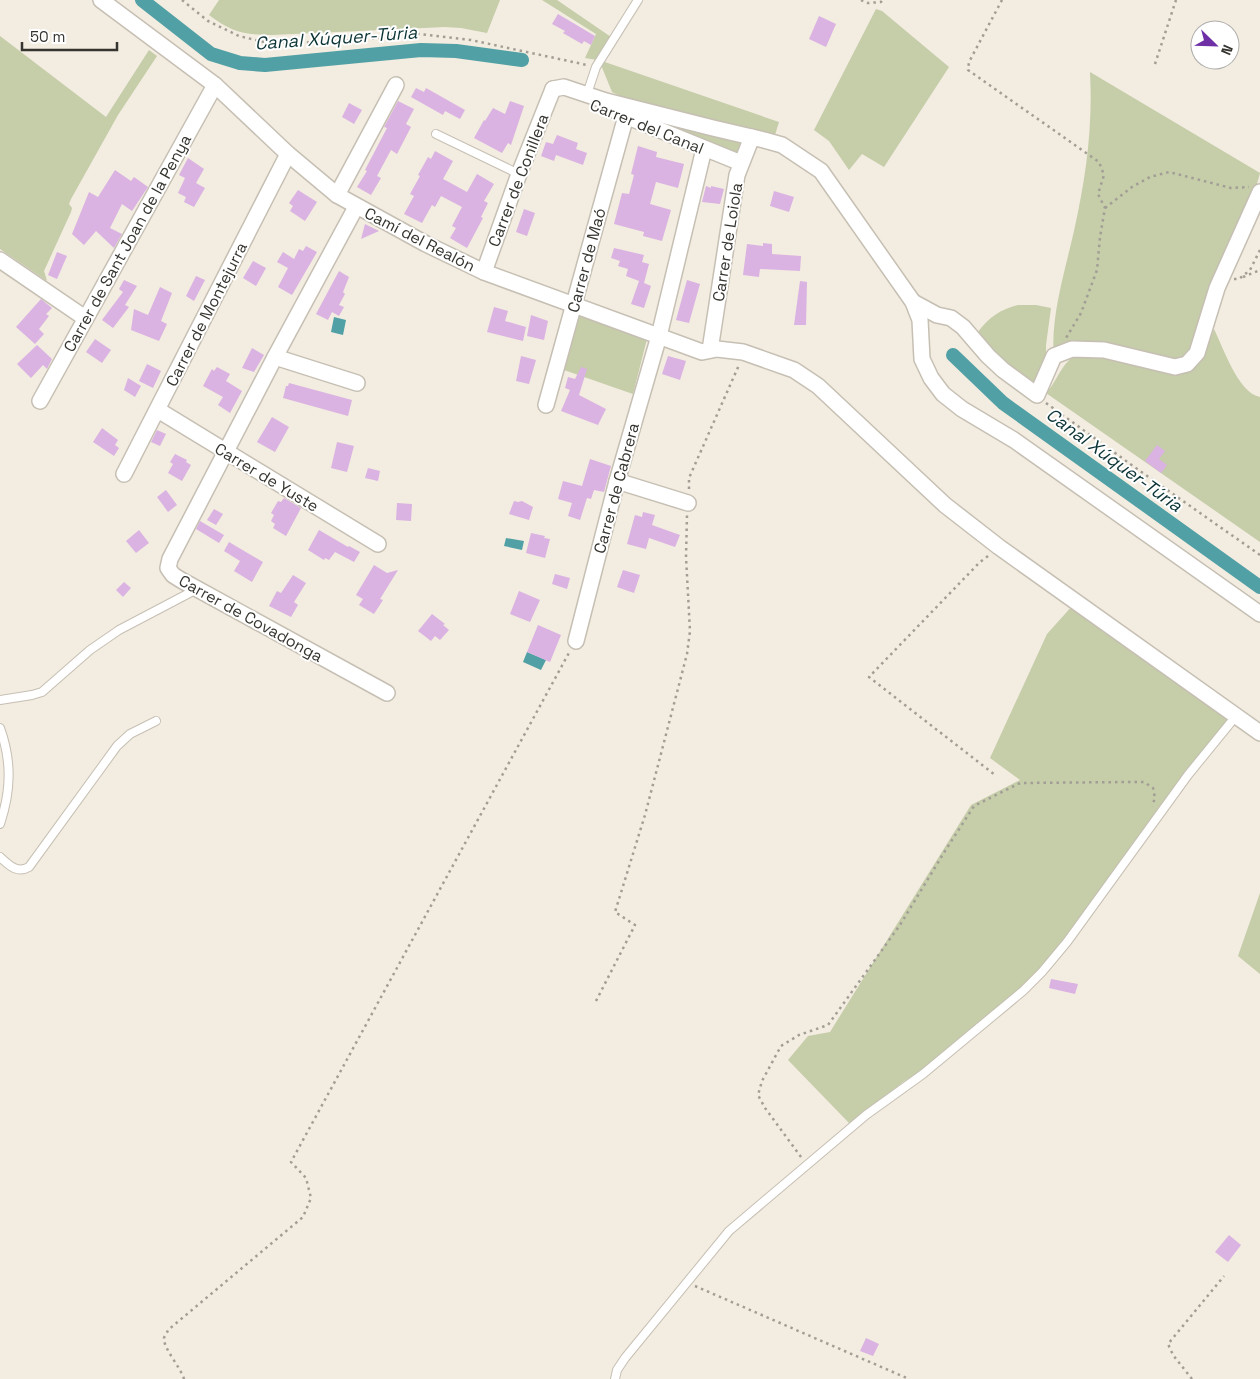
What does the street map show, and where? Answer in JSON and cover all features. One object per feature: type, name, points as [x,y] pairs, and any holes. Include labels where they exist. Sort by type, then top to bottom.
[{"type":"street","name":"Camí del Realón","points":[[101,0],[215,85],[288,154],[337,195],[426,244],[484,272],[702,352],[717,348],[743,352],[794,370],[818,386],[945,505],[999,547],[1260,733]]},
{"type":"street","points":[[337,195],[396,84]]},
{"type":"street","name":"Carrer de Sant Joan de la Penya","points":[[40,402],[215,85]]},
{"type":"street","points":[[553,89],[564,87],[703,126],[782,145],[822,172],[913,302],[920,320],[922,359],[931,378],[943,394],[962,409],[1014,440],[1260,614]]},
{"type":"street","name":"Carrer del Canal","points":[[553,89],[626,116],[741,163]]},
{"type":"street","name":"Carrer de Conillera","points":[[484,272],[519,174],[553,89]]},
{"type":"street","name":"Carrer de Maó","points":[[546,405],[626,116]]},
{"type":"street","name":"Carrer de Loiola","points":[[710,350],[737,175],[752,137]]},
{"type":"street","name":"Carrer de Cabrera","points":[[576,641],[659,336],[704,149]]},
{"type":"street","name":"Carrer de Montejurra","points":[[124,474],[288,154]]},
{"type":"street","points":[[913,302],[937,315],[951,318],[963,327],[1003,370],[1038,395],[1054,356],[1072,349],[1104,350],[1175,368],[1187,364],[1196,353],[1222,277],[1256,190]]},
{"type":"street","name":"Carrer de Covadonga","points":[[356,206],[225,452],[170,559],[168,568],[173,575],[386,693]]},
{"type":"street","points":[[0,261],[85,318]]},
{"type":"street","points":[[275,357],[357,383]]},
{"type":"street","name":"Carrer de Yuste","points":[[158,410],[378,544]]},
{"type":"street","points":[[618,481],[688,503]]},
{"type":"lane","points":[[587,94],[596,67],[638,0]]},
{"type":"lane","points":[[436,134],[519,174]]},
{"type":"lane","points":[[0,700],[42,692],[90,650],[119,630],[198,589]]},
{"type":"lane","points":[[616,1379],[617,1370],[625,1358],[729,1231],[866,1114],[923,1074],[1023,991],[1042,972],[1066,942],[1155,818],[1236,716]]},
{"type":"lane","points":[[0,857],[17,870],[29,867],[117,746],[130,734],[156,720]]},
{"type":"lane","points":[[0,728],[6,744],[9,773],[6,802],[0,824]]},
{"type":"path","points":[[182,0],[208,20],[239,36],[264,42],[297,43],[356,40],[419,34],[471,40],[596,67]]},
{"type":"path","points":[[861,0],[868,3],[881,2],[882,0]]},
{"type":"path","points":[[1002,0],[969,62],[968,70],[1100,162],[1104,175],[1098,194],[1105,208],[1100,237],[1098,270],[1081,314],[1054,356]]},
{"type":"path","points":[[1155,64],[1176,0]]},
{"type":"path","points":[[1105,208],[1132,187],[1150,177],[1169,172],[1231,188],[1256,190]]},
{"type":"path","points":[[1239,279],[1250,270],[1260,250]]},
{"type":"path","points":[[1222,277],[1239,279],[1260,270]]},
{"type":"path","points":[[596,1001],[635,925],[615,912],[645,815],[687,654],[690,631],[686,557],[690,477],[738,369],[743,352]]},
{"type":"path","points":[[1038,395],[1133,466],[1260,555]]},
{"type":"path","points":[[995,775],[869,677],[980,562],[999,547]]},
{"type":"path","points":[[184,1379],[182,1371],[166,1346],[164,1338],[168,1330],[302,1218],[312,1198],[306,1178],[291,1162],[576,641]]},
{"type":"path","points":[[806,1164],[765,1108],[758,1095],[762,1081],[781,1046],[799,1035],[828,1025],[900,925],[974,806],[1020,783],[1144,782],[1153,788],[1155,798],[1151,814],[1155,818]]},
{"type":"path","points":[[1192,1379],[1173,1355],[1168,1344],[1224,1276]]},
{"type":"path","points":[[686,1283],[908,1379]]},
{"type":"green space","points":[[219,0],[500,0],[487,33],[445,27],[272,35],[254,34],[231,29],[217,21],[209,15]]},
{"type":"green space","points":[[542,0],[557,0],[611,37],[597,60],[585,58],[596,34]]},
{"type":"green space","points":[[876,9],[882,11],[949,67],[884,167],[862,154],[849,170],[829,141],[814,130]]},
{"type":"green space","points":[[0,36],[106,117],[149,50],[157,56],[118,115],[71,199],[69,204],[72,208],[71,212],[44,271],[47,281],[0,249]]},
{"type":"green space","points":[[599,60],[779,122],[775,135],[640,106],[612,92]]},
{"type":"green space","points":[[1090,72],[1260,173],[1194,344],[1182,358],[1175,361],[1114,349],[1054,358],[1053,343],[1056,311],[1074,231],[1088,152]]},
{"type":"green space","points":[[606,101],[745,141],[736,161]]},
{"type":"green space","points":[[1018,305],[1036,305],[1051,308],[1046,345],[1046,365],[1034,385],[997,356],[978,332],[995,315]]},
{"type":"green space","points":[[578,314],[647,339],[633,394],[564,370]]},
{"type":"green space","points":[[1214,329],[1238,378],[1252,394],[1260,397],[1260,542],[1046,393],[1068,361],[1079,354],[1189,369],[1199,362],[1208,346]]},
{"type":"green space","points":[[1073,605],[1228,720],[1190,766],[1071,931],[1033,978],[929,1066],[903,1082],[850,1124],[788,1060],[808,1036],[830,1032],[971,805],[1020,780],[990,758],[1047,634]]},
{"type":"green space","points":[[1260,893],[1260,974],[1238,956]]},
{"type":"water","points":[[334,317],[346,320],[343,335],[331,332]]},
{"type":"water","points":[[506,538],[524,541],[522,550],[504,546]]},
{"type":"water","points":[[527,652],[546,660],[541,670],[523,662]]},
{"type":"building","points":[[558,14],[595,36],[591,45],[584,41],[582,44],[552,24]]},
{"type":"building","points":[[819,16],[836,24],[826,47],[809,39]]},
{"type":"building","points":[[416,88],[424,92],[426,88],[465,110],[460,119],[445,111],[443,115],[411,97]]},
{"type":"building","points":[[398,101],[414,109],[406,124],[411,127],[397,154],[391,150],[377,176],[381,178],[371,195],[357,187],[367,171],[365,170],[387,128],[384,127]]},
{"type":"building","points":[[510,101],[524,106],[511,145],[508,143],[502,153],[474,138],[493,108],[505,114]]},
{"type":"building","points":[[349,103],[362,110],[354,124],[342,117]]},
{"type":"building","points":[[557,135],[578,143],[576,149],[587,153],[583,165],[556,155],[554,161],[541,156],[546,142],[553,144]]},
{"type":"building","points":[[638,146],[657,152],[656,157],[684,164],[678,188],[656,182],[650,204],[671,210],[662,241],[643,236],[644,232],[614,224],[622,193],[629,194],[634,175],[631,174]]},
{"type":"building","points":[[435,151],[453,161],[443,179],[467,192],[477,174],[494,184],[484,201],[488,203],[481,217],[483,218],[467,248],[450,238],[456,228],[452,226],[462,207],[441,196],[435,207],[432,205],[422,223],[404,214],[414,196],[410,194],[420,176],[418,175],[428,157],[431,159]]},
{"type":"building","points":[[188,158],[204,169],[196,183],[205,188],[194,207],[184,202],[186,197],[178,193],[185,178],[179,175]]},
{"type":"building","points":[[115,170],[131,181],[134,177],[148,187],[132,211],[122,204],[110,228],[122,234],[114,248],[96,231],[84,245],[72,234],[89,192],[98,197]]},
{"type":"building","points":[[706,186],[724,189],[720,204],[702,202]]},
{"type":"building","points":[[298,190],[317,202],[305,221],[290,211],[293,206],[289,203]]},
{"type":"building","points":[[774,191],[794,197],[789,212],[770,206]]},
{"type":"building","points":[[524,209],[535,213],[527,236],[516,232]]},
{"type":"building","points":[[365,224],[379,231],[361,239]]},
{"type":"building","points":[[763,243],[772,244],[772,254],[801,256],[800,271],[760,269],[759,277],[743,275],[747,244],[763,246]]},
{"type":"building","points":[[306,246],[317,252],[292,295],[278,287],[288,268],[277,262],[283,252],[294,259],[299,249],[303,251]]},
{"type":"building","points":[[614,248],[644,255],[642,262],[649,264],[644,283],[651,286],[644,308],[631,304],[639,281],[626,276],[628,269],[618,266],[620,261],[611,258]]},
{"type":"building","points":[[57,252],[67,256],[57,279],[48,275]]},
{"type":"building","points":[[253,261],[266,268],[256,286],[243,278]]},
{"type":"building","points":[[339,271],[349,277],[343,292],[345,294],[339,305],[344,307],[339,316],[332,312],[328,320],[316,314]]},
{"type":"building","points":[[196,276],[205,280],[194,301],[186,296]]},
{"type":"building","points":[[124,280],[137,286],[125,305],[129,307],[113,328],[102,320],[123,292],[119,289]]},
{"type":"building","points":[[687,280],[700,284],[689,323],[676,320]]},
{"type":"building","points":[[800,281],[807,282],[806,325],[794,325]]},
{"type":"building","points":[[160,287],[172,293],[161,321],[167,324],[159,341],[131,330],[134,309],[148,315]]},
{"type":"building","points":[[41,299],[52,308],[46,314],[49,316],[39,329],[44,334],[35,344],[16,327]]},
{"type":"building","points":[[494,307],[508,311],[505,321],[526,327],[523,341],[487,332]]},
{"type":"building","points":[[531,315],[548,321],[544,340],[527,336]]},
{"type":"building","points":[[95,339],[111,350],[102,363],[86,352]]},
{"type":"building","points":[[37,345],[52,359],[47,369],[43,365],[31,378],[17,364]]},
{"type":"building","points":[[252,348],[264,355],[254,372],[242,368]]},
{"type":"building","points":[[521,356],[536,360],[529,384],[516,381]]},
{"type":"building","points":[[668,356],[686,361],[680,380],[662,374]]},
{"type":"building","points":[[147,364],[161,371],[153,388],[139,381]]},
{"type":"building","points":[[217,367],[230,374],[226,381],[242,391],[230,413],[218,405],[223,397],[203,386],[212,369],[214,371]]},
{"type":"building","points":[[581,367],[587,369],[579,395],[606,409],[598,425],[561,411],[570,390],[565,388],[568,377],[575,379]]},
{"type":"building","points":[[128,378],[141,386],[135,397],[124,390]]},
{"type":"building","points":[[289,383],[352,400],[348,416],[283,398],[286,386]]},
{"type":"building","points":[[272,417],[289,427],[275,452],[257,442]]},
{"type":"building","points":[[102,428],[118,440],[115,445],[119,448],[114,456],[93,442]]},
{"type":"building","points":[[157,430],[166,434],[160,446],[151,442]]},
{"type":"building","points":[[337,442],[354,446],[347,472],[331,468]]},
{"type":"building","points":[[1157,445],[1165,451],[1159,459],[1167,465],[1161,473],[1145,461]]},
{"type":"building","points":[[175,454],[187,460],[186,462],[191,465],[182,481],[168,473],[173,464],[170,462]]},
{"type":"building","points":[[590,459],[611,466],[604,492],[594,490],[591,499],[587,498],[580,520],[568,516],[572,503],[558,499],[563,481],[582,486]]},
{"type":"building","points":[[368,468],[380,471],[378,481],[365,478]]},
{"type":"building","points":[[166,490],[177,505],[168,512],[157,497]]},
{"type":"building","points":[[284,498],[301,508],[286,536],[273,528],[275,524],[271,521],[274,515],[271,513],[278,501],[281,502]]},
{"type":"building","points":[[514,501],[522,501],[533,507],[529,520],[509,514]]},
{"type":"building","points":[[397,503],[412,504],[411,521],[396,520]]},
{"type":"building","points":[[214,509],[223,514],[216,525],[207,520]]},
{"type":"building","points":[[643,512],[655,515],[652,525],[680,535],[675,547],[649,538],[646,549],[627,544],[635,515],[642,517]]},
{"type":"building","points":[[200,521],[224,535],[219,543],[196,529]]},
{"type":"building","points":[[139,530],[149,543],[136,553],[126,541]]},
{"type":"building","points":[[319,530],[360,552],[354,562],[335,552],[329,560],[325,558],[324,560],[308,550]]},
{"type":"building","points":[[531,533],[550,539],[545,558],[526,553]]},
{"type":"building","points":[[229,542],[263,562],[252,582],[234,571],[240,561],[224,551]]},
{"type":"building","points":[[374,565],[387,573],[398,570],[380,599],[383,600],[374,614],[359,605],[363,599],[356,595]]},
{"type":"building","points":[[623,570],[640,575],[634,593],[617,587]]},
{"type":"building","points":[[555,574],[570,578],[567,589],[552,584]]},
{"type":"building","points":[[293,575],[306,583],[294,602],[298,605],[291,617],[269,606],[277,591],[281,593]]},
{"type":"building","points":[[124,582],[131,588],[123,597],[116,590]]},
{"type":"building","points":[[519,591],[540,600],[530,622],[510,614]]},
{"type":"building","points":[[432,614],[445,624],[443,625],[449,630],[440,640],[435,636],[431,641],[418,631]]},
{"type":"building","points":[[538,625],[561,635],[550,662],[527,652]]},
{"type":"building","points":[[1051,979],[1078,984],[1075,994],[1049,988]]},
{"type":"building","points":[[1229,1235],[1241,1245],[1228,1262],[1215,1252]]},
{"type":"building","points":[[866,1338],[879,1344],[873,1356],[860,1351]]},
{"type":"waterway","name":"Canal Xúquer-Túria","points":[[142,0],[211,54],[240,63],[265,65],[421,50],[456,51],[522,60]]},
{"type":"waterway","name":"Canal Xúquer-Túria","points":[[953,355],[1003,403],[1260,587]]}]
